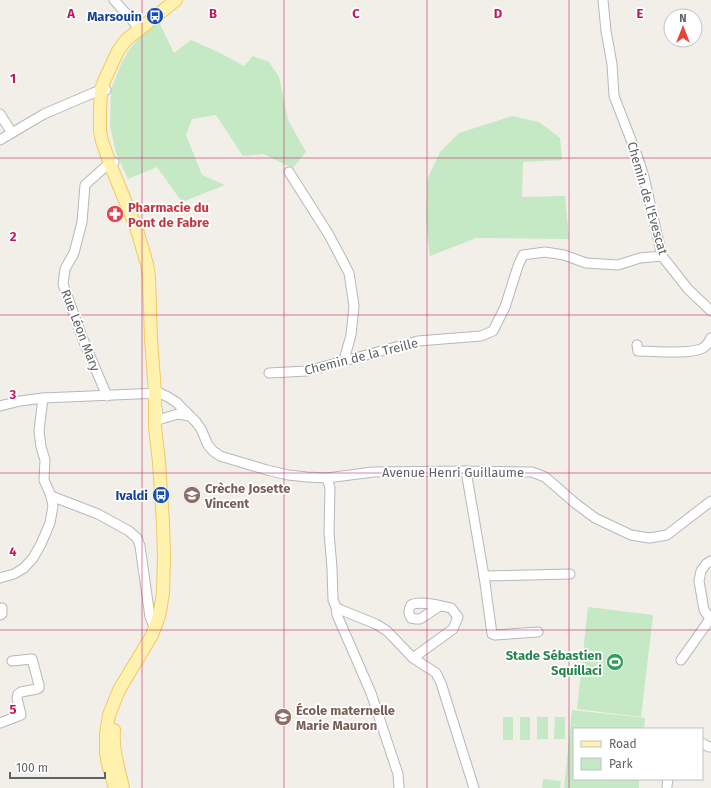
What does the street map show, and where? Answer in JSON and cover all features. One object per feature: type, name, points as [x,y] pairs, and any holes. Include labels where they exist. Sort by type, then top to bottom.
[{"type":"main road","points":[[115,788],[106,752],[106,734],[109,715],[119,690],[152,635],[160,611],[163,593],[164,557],[159,462],[155,427],[158,393],[151,340],[149,277],[147,264],[136,227],[112,163],[102,142],[100,131],[100,111],[107,73],[118,51],[126,40],[176,0]]},
{"type":"main road","points":[[123,788],[113,735],[116,716],[125,693],[162,628],[166,616],[169,594],[169,541],[166,522],[165,489],[167,417],[158,393]]},
{"type":"street","points":[[114,0],[140,29]]},
{"type":"street","name":"Chemin de l'Evescat","points":[[603,0],[606,31],[612,64],[614,96],[644,177],[662,256],[688,289],[711,311]]},
{"type":"street","points":[[0,140],[44,114],[93,93],[104,90]]},
{"type":"street","points":[[0,114],[12,133]]},
{"type":"street","name":"Rue Léon Mary","points":[[107,396],[82,337],[63,284],[64,269],[74,253],[82,222],[85,185],[105,167],[112,163]]},
{"type":"street","points":[[289,172],[329,235],[348,273],[354,306],[351,335],[344,360]]},
{"type":"street","name":"Chemin de la Treille","points":[[269,373],[307,371],[418,340],[481,336],[493,331],[505,307],[523,255],[545,252],[564,255],[586,263],[618,265],[640,258],[662,256]]},
{"type":"street","points":[[637,345],[638,351],[691,351],[702,348],[711,338]]},
{"type":"street","points":[[0,406],[20,401],[43,398],[158,393]]},
{"type":"street","name":"Avenue Henri Guillaume","points":[[158,393],[176,402],[190,416],[201,429],[213,452],[220,456],[252,466],[288,475],[327,478],[373,472],[532,472],[545,476],[575,503],[595,518],[632,535],[649,538],[666,535],[711,501]]},
{"type":"street","points":[[0,578],[14,574],[24,568],[33,558],[50,523],[53,506],[51,496],[44,480],[45,460],[41,447],[39,431],[43,398]]},
{"type":"street","points":[[167,417],[176,408],[176,402]]},
{"type":"street","points":[[167,417],[183,414],[190,416]]},
{"type":"street","points":[[466,471],[484,576],[492,634],[538,632]]},
{"type":"street","points":[[327,478],[330,488],[329,532],[333,600],[337,615],[371,694],[398,774],[399,788]]},
{"type":"street","points":[[51,496],[98,514],[129,531],[137,538],[140,546],[150,617],[155,626]]},
{"type":"street","points":[[681,660],[710,619],[704,610],[700,581],[701,571],[706,564],[711,561]]},
{"type":"street","points":[[484,576],[570,574]]},
{"type":"street","points":[[413,658],[453,629],[458,617],[451,608],[440,606]]},
{"type":"street","points":[[336,607],[376,624],[387,631],[413,658],[436,673],[441,683],[474,788]]},
{"type":"street","points":[[0,723],[21,715],[17,698],[18,694],[39,688],[32,659],[12,661]]},
{"type":"green space","points":[[158,20],[174,53],[191,40],[244,66],[253,56],[269,62],[279,77],[288,120],[306,152],[293,168],[263,154],[243,156],[216,115],[192,119],[186,135],[202,175],[225,185],[182,202],[157,167],[128,179],[116,153],[110,126],[111,89],[122,62],[131,47]]},
{"type":"green space","points":[[512,116],[539,122],[560,138],[562,160],[523,162],[522,197],[565,196],[569,239],[476,238],[430,256],[426,223],[427,180],[440,152],[459,133]]},
{"type":"green space","name":"Stade Sébastien Squillaci","points":[[588,607],[653,615],[641,717],[577,709]]},
{"type":"green space","points":[[572,710],[645,718],[644,728],[573,728],[573,780],[639,780],[639,788],[564,788]]},
{"type":"green space","points":[[503,717],[513,717],[513,740],[503,740]]},
{"type":"green space","points":[[520,717],[530,717],[530,740],[520,740]]},
{"type":"green space","points":[[537,717],[548,717],[548,739],[537,739]]},
{"type":"green space","points":[[555,717],[565,717],[565,739],[554,739]]},
{"type":"green space","points":[[543,779],[561,781],[560,788],[542,788]]},
{"type":"place","name":"Marsouin","points":[[155,16]]},
{"type":"place","name":"Pharmacie du Pont de Fabre","points":[[115,214]]},
{"type":"place","name":"Ivaldi","points":[[161,495]]},
{"type":"place","name":"Crèche Josette Vincent","points":[[192,495]]},
{"type":"place","name":"Stade Sébastien Squillaci","points":[[615,662]]},
{"type":"place","name":"École maternelle Marie Mauron","points":[[283,717]]}]
